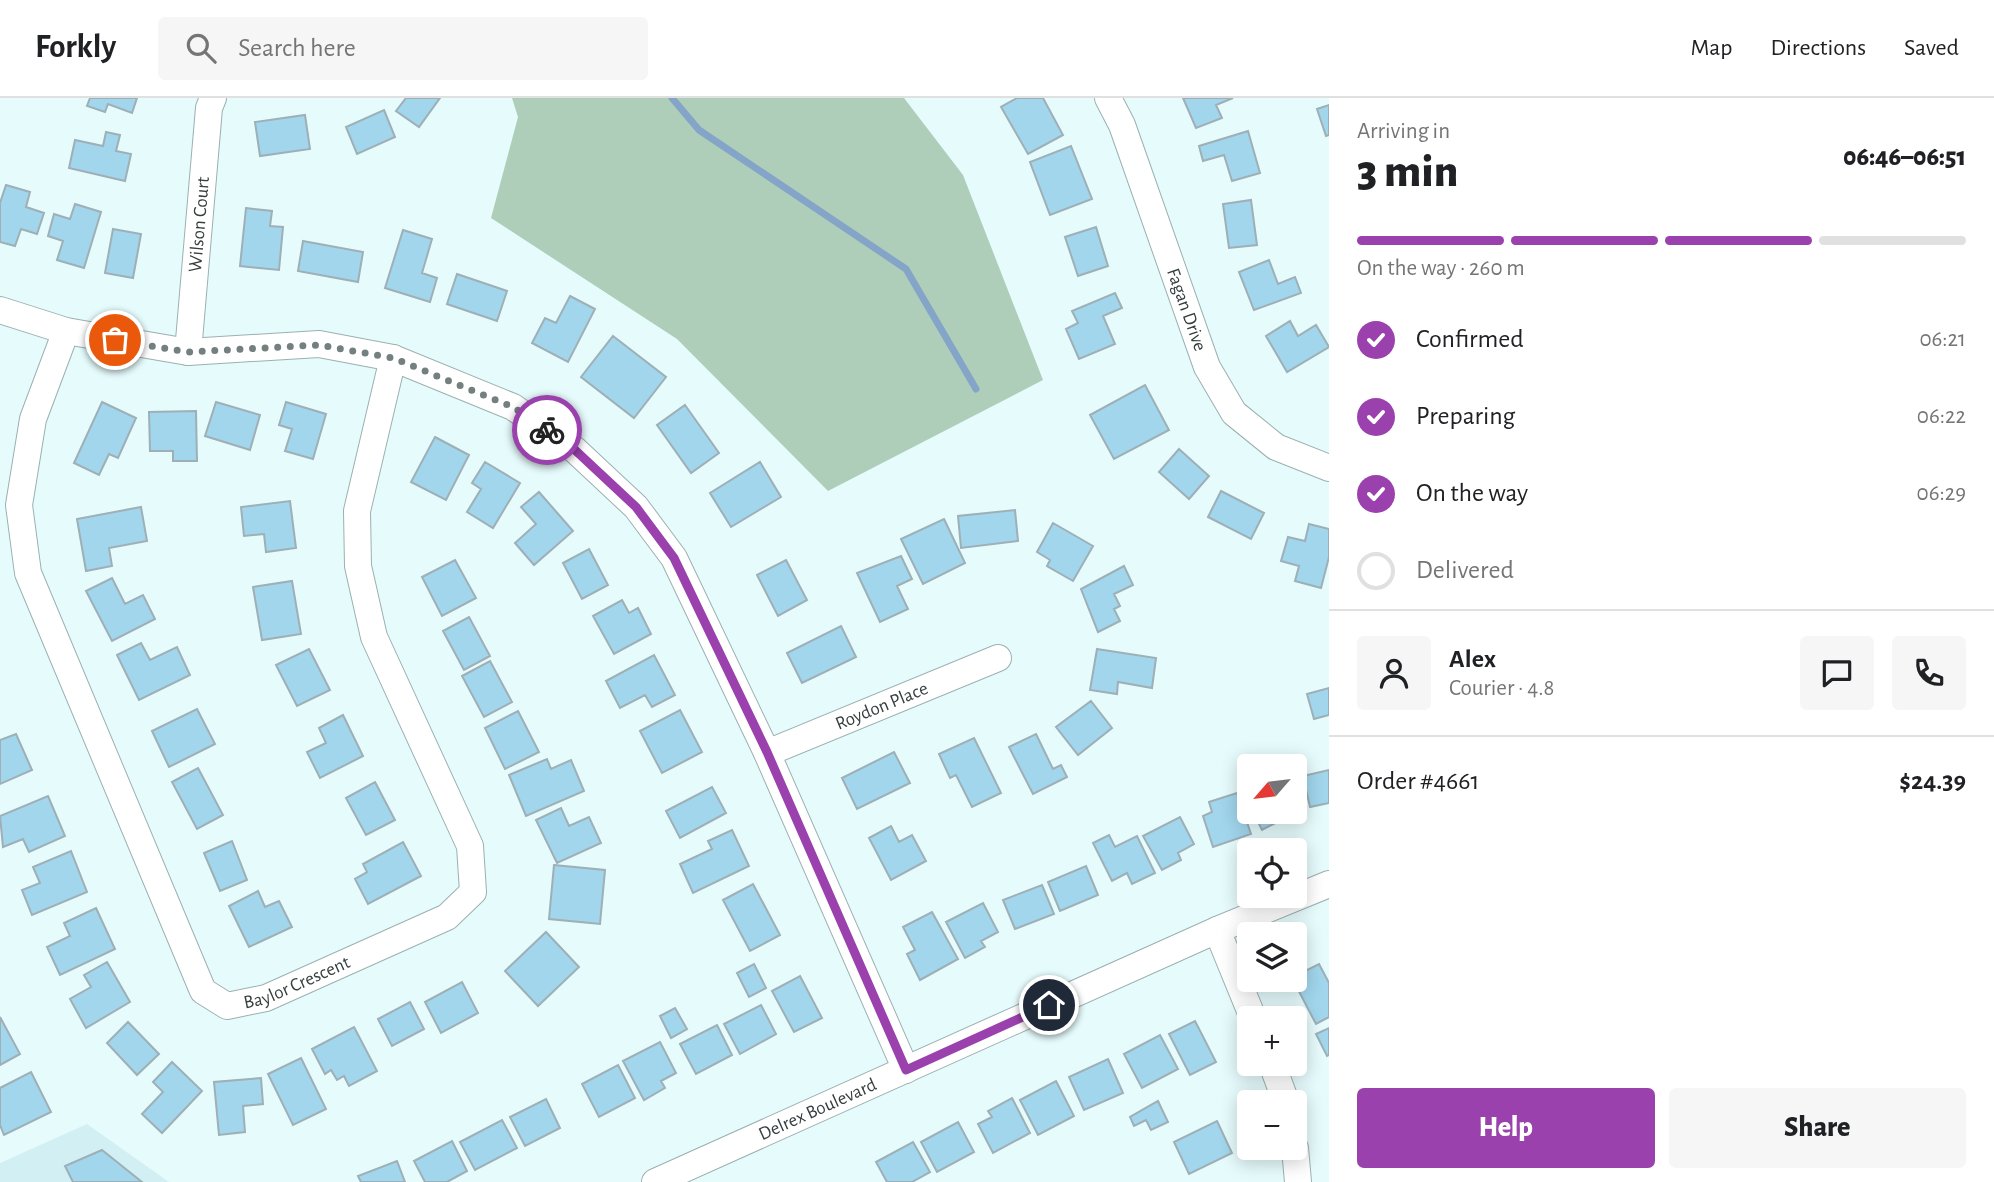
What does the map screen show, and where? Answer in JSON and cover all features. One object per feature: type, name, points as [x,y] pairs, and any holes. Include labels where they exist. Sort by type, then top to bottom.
[{"type":"street","name":"Wilson Court","points":[[188,352],[209,108],[213,98]]},
{"type":"street","name":"Fagan Drive","points":[[1108,98],[1122,125],[1207,367],[1234,413],[1276,447],[1329,468]]},
{"type":"street","points":[[0,310],[66,331],[188,352],[319,345],[393,358],[513,407],[575,450],[636,507],[674,558],[767,752],[906,1070]]},
{"type":"street","name":"Baylor Crescent","points":[[66,331],[33,419],[19,505],[28,573],[203,991],[227,1006],[266,998],[447,917],[473,892],[470,846],[374,637],[358,566],[357,511],[393,358]]},
{"type":"street","name":"Roydon Place","points":[[767,752],[998,658]]},
{"type":"street","name":"Delrex Boulevard","points":[[655,1182],[1217,930],[1329,884]]},
{"type":"street","points":[[1217,930],[1249,1006]]},
{"type":"street","points":[[1296,1160],[1298,1182]]},
{"type":"shaded area","points":[[87,1124],[169,1182],[0,1182],[0,1163]]},
{"type":"green space","points":[[512,98],[904,98],[963,175],[1043,380],[828,491],[677,339],[491,218],[518,117]]},
{"type":"building","points":[[90,98],[137,98],[132,113],[108,104],[105,112],[87,106]]},
{"type":"building","points":[[406,98],[440,98],[419,127],[396,111]]},
{"type":"building","points":[[1017,98],[1043,98],[1063,135],[1028,154],[1001,107]]},
{"type":"building","points":[[1183,98],[1233,98],[1216,105],[1222,118],[1196,128]]},
{"type":"building","points":[[1329,105],[1329,135],[1326,136],[1317,109]]},
{"type":"building","points":[[384,110],[395,137],[357,154],[346,127]]},
{"type":"building","points":[[305,115],[310,149],[260,156],[255,122]]},
{"type":"building","points":[[1248,131],[1260,173],[1232,181],[1224,155],[1203,161],[1199,146]]},
{"type":"building","points":[[106,132],[120,135],[116,151],[131,154],[125,181],[69,168],[75,140],[103,146]]},
{"type":"building","points":[[1071,146],[1092,199],[1050,215],[1030,162]]},
{"type":"building","points":[[6,185],[30,192],[26,207],[44,213],[37,234],[21,229],[15,246],[0,242],[0,203]]},
{"type":"building","points":[[1251,200],[1257,245],[1229,248],[1223,204]]},
{"type":"building","points":[[75,204],[101,212],[84,268],[57,260],[63,241],[48,236],[54,214],[70,219]]},
{"type":"building","points":[[246,208],[272,211],[270,226],[283,227],[279,270],[240,266]]},
{"type":"building","points":[[1096,227],[1108,266],[1078,276],[1065,237]]},
{"type":"building","points":[[113,229],[141,234],[133,278],[105,273]]},
{"type":"building","points":[[403,230],[432,239],[422,273],[437,278],[430,302],[385,288]]},
{"type":"building","points":[[303,241],[363,252],[358,282],[298,271]]},
{"type":"building","points":[[1269,260],[1278,284],[1295,277],[1301,293],[1254,310],[1239,272]]},
{"type":"building","points":[[457,274],[507,291],[497,321],[447,304]]},
{"type":"building","points":[[1115,293],[1122,308],[1103,316],[1115,344],[1079,359],[1066,329],[1078,323],[1072,311]]},
{"type":"building","points":[[570,296],[595,309],[568,362],[532,343],[545,318],[556,323]]},
{"type":"building","points":[[1290,321],[1298,336],[1316,325],[1329,347],[1287,372],[1266,336]]},
{"type":"building","points":[[613,336],[666,377],[634,418],[581,377]]},
{"type":"building","points":[[1145,385],[1169,430],[1114,459],[1090,415]]},
{"type":"building","points":[[102,402],[136,418],[118,458],[109,454],[99,475],[74,463]]},
{"type":"building","points":[[216,402],[260,415],[250,450],[205,436]]},
{"type":"building","points":[[286,402],[326,414],[313,459],[285,451],[292,429],[279,425]]},
{"type":"building","points":[[685,405],[719,453],[691,473],[657,425]]},
{"type":"building","points":[[196,411],[197,461],[173,461],[173,451],[150,451],[149,412]]},
{"type":"building","points":[[435,437],[469,455],[446,500],[411,482]]},
{"type":"building","points":[[1179,449],[1209,476],[1189,499],[1159,472]]},
{"type":"building","points":[[485,462],[520,483],[493,528],[467,512],[481,489],[472,483]]},
{"type":"building","points":[[760,462],[781,497],[731,527],[710,493]]},
{"type":"building","points":[[1221,491],[1264,513],[1251,539],[1208,517]]},
{"type":"building","points":[[539,492],[573,531],[534,565],[515,543],[536,524],[521,507]]},
{"type":"building","points":[[290,501],[296,548],[266,552],[264,534],[244,536],[241,507]]},
{"type":"building","points":[[141,507],[147,541],[109,548],[112,566],[86,571],[77,519]]},
{"type":"building","points":[[1015,510],[1018,541],[961,548],[958,516]]},
{"type":"building","points":[[944,519],[965,563],[923,584],[901,539]]},
{"type":"building","points":[[1053,523],[1093,546],[1073,581],[1047,566],[1050,560],[1037,552]]},
{"type":"building","points":[[1309,524],[1329,529],[1329,557],[1321,588],[1295,581],[1299,566],[1281,561],[1288,537],[1305,541]]},
{"type":"building","points":[[589,549],[608,585],[582,599],[563,563]]},
{"type":"building","points":[[901,556],[912,579],[897,586],[908,609],[880,622],[857,573]]},
{"type":"building","points":[[455,560],[476,598],[442,616],[422,577]]},
{"type":"building","points":[[786,560],[807,600],[778,616],[757,575]]},
{"type":"building","points":[[1124,566],[1133,585],[1114,594],[1120,606],[1114,609],[1120,621],[1098,632],[1081,589]]},
{"type":"building","points":[[112,578],[125,604],[143,595],[155,619],[112,641],[86,591]]},
{"type":"building","points":[[292,581],[301,634],[262,640],[253,587]]},
{"type":"building","points":[[622,600],[629,613],[638,608],[651,634],[614,654],[593,616]]},
{"type":"building","points":[[469,617],[490,656],[464,670],[443,631]]},
{"type":"building","points":[[841,626],[856,657],[802,683],[787,653]]},
{"type":"building","points":[[141,643],[150,660],[177,647],[190,675],[139,700],[117,655]]},
{"type":"building","points":[[309,649],[330,690],[297,706],[276,665]]},
{"type":"building","points":[[1097,649],[1156,658],[1152,688],[1118,682],[1117,694],[1090,690]]},
{"type":"building","points":[[654,655],[675,695],[652,707],[645,695],[620,708],[606,681]]},
{"type":"building","points":[[490,661],[512,702],[484,717],[462,676]]},
{"type":"building","points":[[1329,688],[1329,715],[1314,719],[1307,694]]},
{"type":"building","points":[[1091,701],[1112,728],[1078,755],[1056,727]]},
{"type":"building","points":[[197,709],[215,744],[169,767],[152,731]]},
{"type":"building","points":[[680,710],[702,752],[662,773],[640,731]]},
{"type":"building","points":[[518,711],[539,752],[505,769],[485,728]]},
{"type":"building","points":[[343,715],[363,756],[320,778],[307,752],[326,743],[319,728]]},
{"type":"building","points":[[16,734],[32,770],[0,784],[0,740]]},
{"type":"building","points":[[1036,734],[1053,769],[1061,765],[1067,777],[1033,794],[1009,747]]},
{"type":"building","points":[[974,738],[1001,793],[972,807],[956,775],[950,778],[939,754]]},
{"type":"building","points":[[894,752],[910,783],[857,809],[842,778]]},
{"type":"building","points":[[547,759],[551,769],[571,760],[584,791],[526,816],[509,775]]},
{"type":"building","points":[[198,768],[223,815],[197,829],[172,782]]},
{"type":"building","points":[[1329,770],[1329,803],[1310,807],[1307,775]]},
{"type":"building","points":[[375,782],[395,820],[366,835],[346,798]]},
{"type":"building","points":[[712,787],[726,813],[680,838],[666,811]]},
{"type":"building","points":[[1237,793],[1237,824],[1248,824],[1251,834],[1213,847],[1203,816],[1212,812],[1209,802]]},
{"type":"building","points":[[48,796],[65,836],[29,852],[23,839],[3,847],[0,816]]},
{"type":"building","points":[[561,808],[569,826],[589,817],[601,843],[557,863],[536,820]]},
{"type":"building","points":[[1180,817],[1194,844],[1178,853],[1181,860],[1162,870],[1143,836]]},
{"type":"building","points":[[1259,824],[1273,824],[1262,830]]},
{"type":"building","points":[[891,826],[899,842],[912,835],[926,861],[891,880],[869,838]]},
{"type":"building","points":[[732,830],[749,866],[693,893],[680,864],[712,849],[708,841]]},
{"type":"building","points":[[1109,835],[1115,847],[1137,836],[1155,873],[1132,884],[1127,873],[1112,881],[1093,843]]},
{"type":"building","points":[[232,841],[247,880],[220,891],[204,853]]},
{"type":"building","points":[[403,842],[421,876],[368,904],[355,879],[367,872],[363,864]]},
{"type":"building","points":[[71,851],[87,892],[32,915],[22,890],[40,883],[33,867]]},
{"type":"building","points":[[554,865],[605,870],[600,924],[549,919]]},
{"type":"building","points":[[1086,866],[1098,895],[1060,911],[1048,882]]},
{"type":"building","points":[[753,884],[780,935],[750,951],[723,900]]},
{"type":"building","points":[[1042,885],[1054,914],[1015,929],[1003,900]]},
{"type":"building","points":[[258,891],[265,907],[279,901],[292,927],[249,947],[229,906]]},
{"type":"building","points":[[983,903],[998,932],[981,941],[985,947],[965,958],[946,922]]},
{"type":"building","points":[[96,908],[115,949],[60,975],[47,947],[70,936],[64,923]]},
{"type":"building","points":[[932,912],[958,959],[920,980],[907,954],[915,950],[903,927]]},
{"type":"building","points":[[546,932],[579,967],[538,1006],[505,971]]},
{"type":"building","points":[[107,962],[130,1002],[86,1028],[70,999],[91,987],[84,975]]},
{"type":"building","points":[[754,964],[766,988],[749,997],[737,973]]},
{"type":"building","points":[[1319,964],[1329,983],[1329,1017],[1316,1024],[1299,992],[1307,992],[1307,970]]},
{"type":"building","points":[[800,976],[822,1018],[794,1032],[772,991]]},
{"type":"building","points":[[462,982],[478,1013],[441,1033],[425,1002]]},
{"type":"building","points":[[410,1002],[424,1029],[392,1046],[378,1019]]},
{"type":"building","points":[[761,1005],[776,1034],[740,1054],[724,1024]]},
{"type":"building","points":[[675,1008],[687,1029],[671,1038],[660,1016]]},
{"type":"building","points":[[0,1017],[20,1054],[0,1065]]},
{"type":"building","points":[[1195,1021],[1216,1062],[1190,1075],[1169,1034]]},
{"type":"building","points":[[128,1022],[159,1054],[137,1075],[107,1043]]},
{"type":"building","points":[[717,1025],[732,1055],[696,1074],[680,1044]]},
{"type":"building","points":[[354,1027],[377,1071],[349,1086],[344,1076],[337,1080],[331,1070],[325,1074],[312,1049]]},
{"type":"building","points":[[1329,1028],[1329,1055],[1327,1056],[1316,1034]]},
{"type":"building","points":[[1160,1035],[1178,1069],[1142,1088],[1124,1054]]},
{"type":"building","points":[[660,1042],[676,1073],[661,1081],[665,1088],[644,1100],[623,1061]]},
{"type":"building","points":[[301,1058],[326,1109],[293,1125],[268,1074]]},
{"type":"building","points":[[1108,1059],[1123,1093],[1084,1110],[1069,1077]]},
{"type":"building","points":[[172,1062],[202,1091],[162,1133],[142,1114],[163,1092],[153,1082]]},
{"type":"building","points":[[618,1065],[635,1098],[599,1117],[582,1084]]},
{"type":"building","points":[[31,1072],[51,1112],[4,1135],[0,1125],[0,1088]]},
{"type":"building","points":[[261,1078],[263,1104],[243,1106],[245,1132],[219,1135],[214,1082]]},
{"type":"building","points":[[1056,1081],[1074,1116],[1038,1135],[1020,1100]]},
{"type":"building","points":[[1012,1098],[1030,1133],[993,1153],[978,1124],[992,1117],[988,1111]]},
{"type":"building","points":[[546,1099],[560,1128],[525,1146],[510,1117]]},
{"type":"building","points":[[1158,1101],[1168,1122],[1151,1130],[1146,1120],[1134,1126],[1130,1117]]},
{"type":"building","points":[[502,1120],[517,1148],[475,1170],[460,1142]]},
{"type":"building","points":[[1217,1121],[1232,1153],[1189,1174],[1174,1142]]},
{"type":"building","points":[[958,1122],[974,1152],[937,1172],[921,1142]]},
{"type":"building","points":[[452,1141],[467,1171],[447,1182],[425,1182],[414,1161]]},
{"type":"building","points":[[913,1142],[930,1172],[912,1182],[887,1182],[876,1162]]},
{"type":"building","points":[[102,1150],[142,1182],[73,1182],[65,1166]]},
{"type":"building","points":[[397,1161],[405,1182],[361,1182],[358,1176]]},
{"type":"waterway","points":[[672,98],[699,130],[906,269],[976,389]]},
{"type":"way so far","points":[[115,340],[188,352],[319,345],[393,358],[513,407],[547,430]]},
{"type":"route","points":[[547,430],[575,450],[636,507],[674,558],[767,752],[906,1070],[1049,1005]]}]
